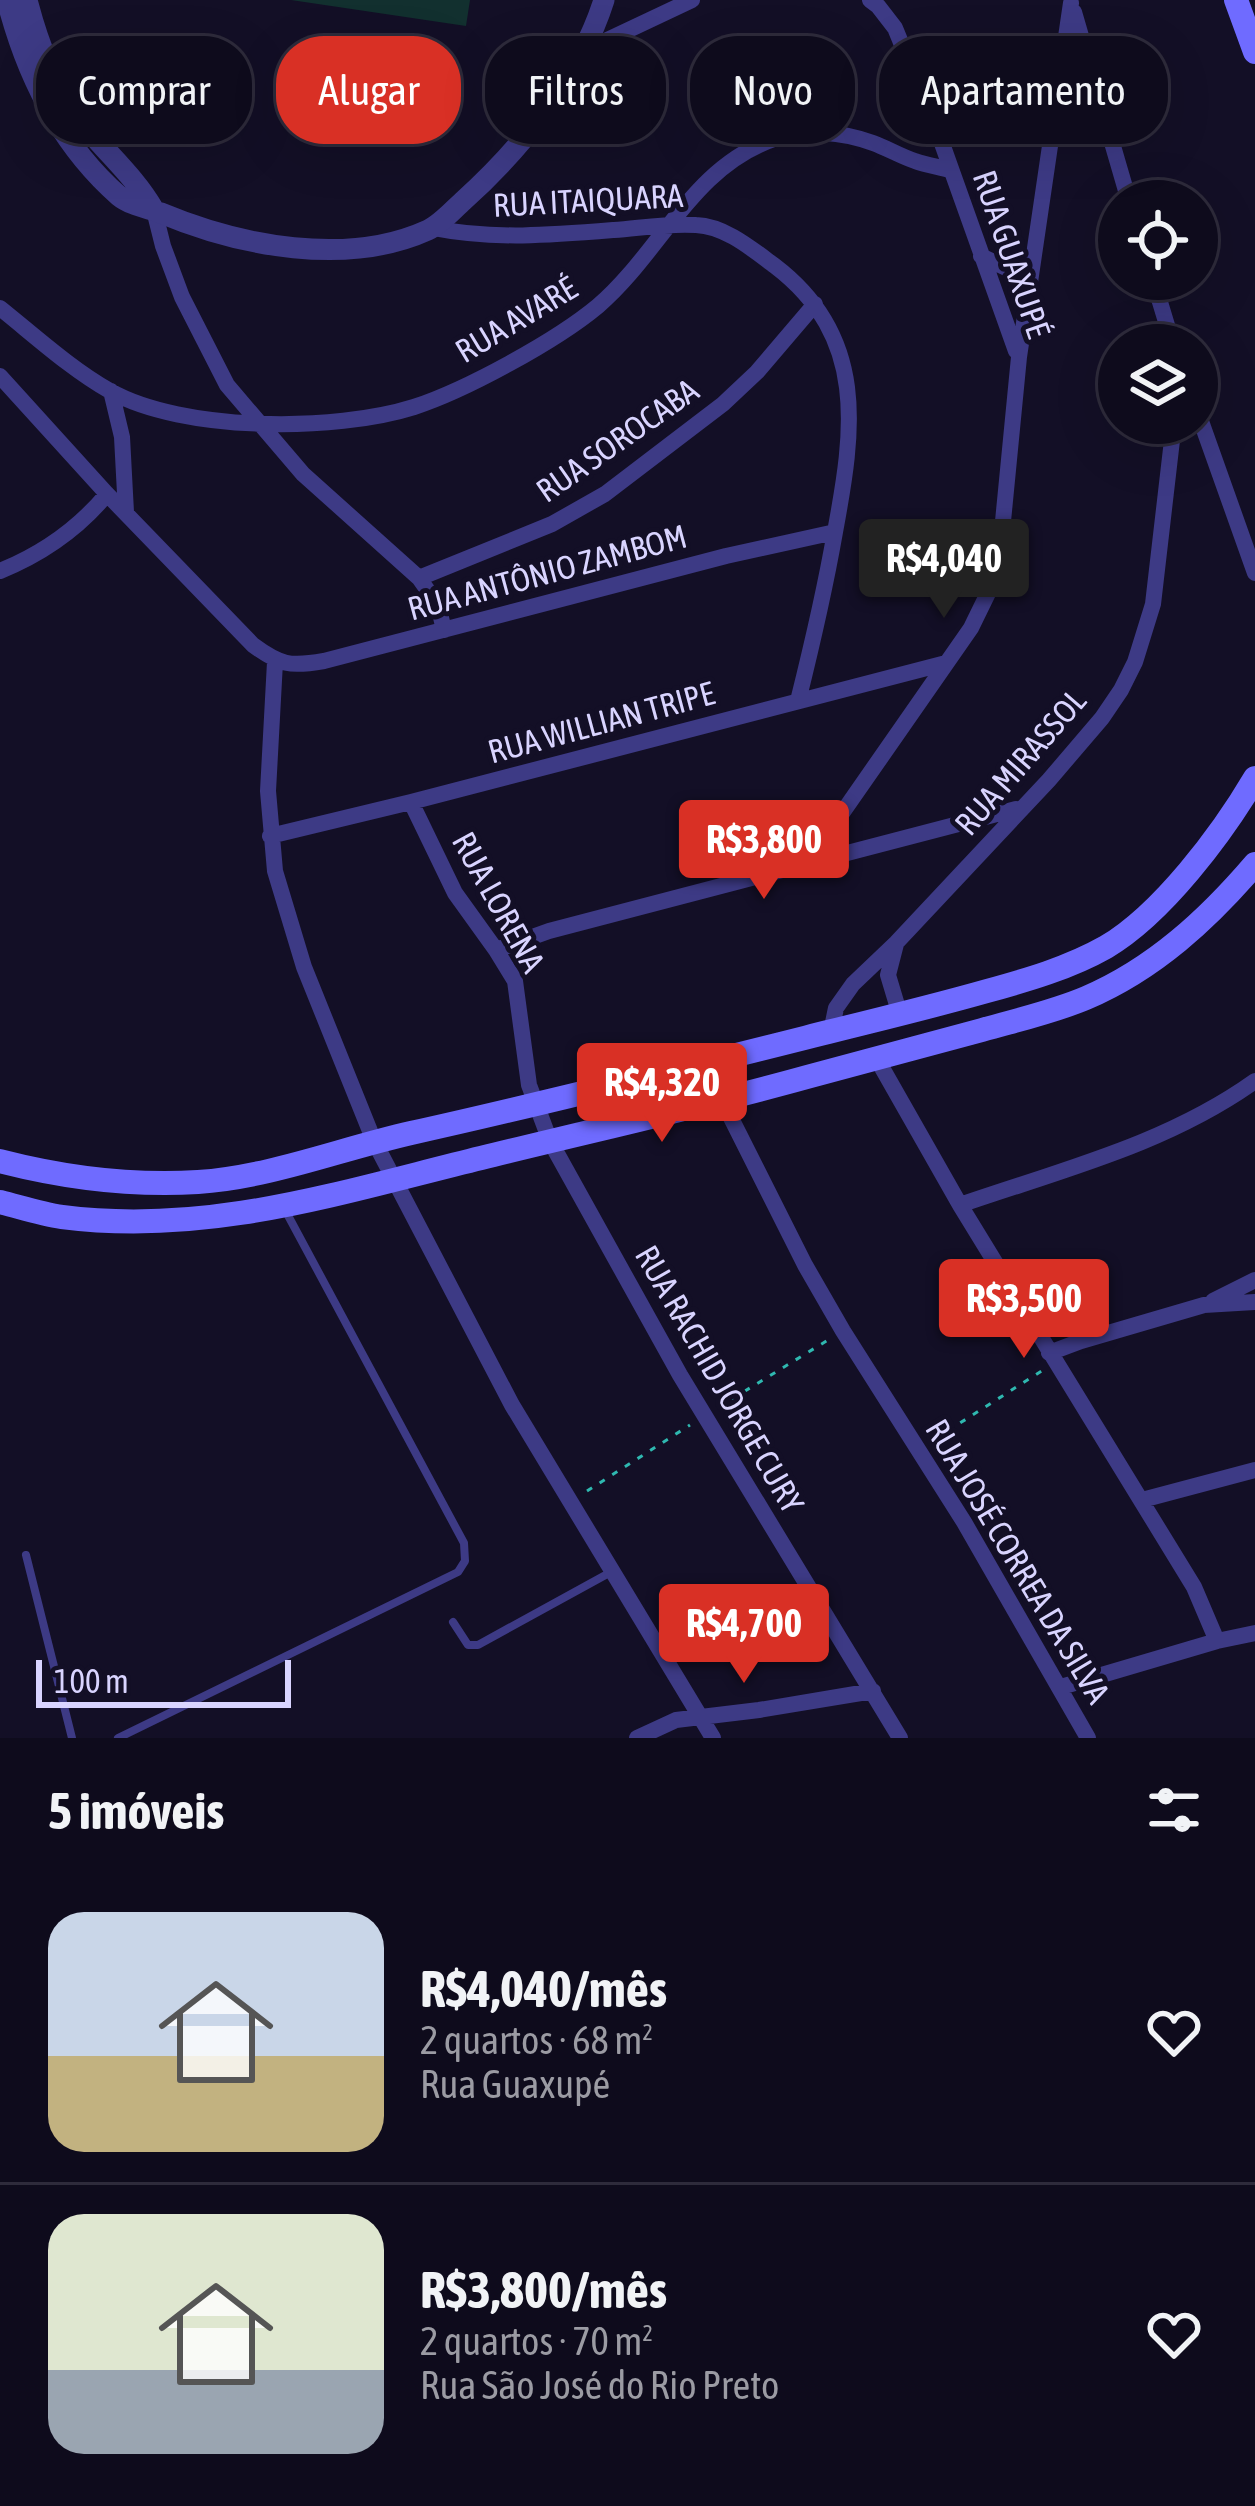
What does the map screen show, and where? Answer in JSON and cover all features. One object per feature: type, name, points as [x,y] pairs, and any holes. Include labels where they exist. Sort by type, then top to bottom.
[{"type":"main road","points":[[1236,0],[1255,52]]},
{"type":"main road","points":[[0,1161],[94,1180],[200,1181],[247,1176],[1024,981],[1119,939],[1161,904],[1230,819],[1255,778]]},
{"type":"main road","points":[[0,1202],[58,1216],[156,1222],[256,1213],[878,1059],[1035,1016],[1127,978],[1196,927],[1255,864]]},
{"type":"main road","points":[[900,1015],[910,1050]]},
{"type":"main road","points":[[831,1031],[850,1065]]},
{"type":"street","points":[[7,0],[34,81],[54,121],[98,175],[124,201],[194,227],[279,247],[366,248],[433,228],[488,179],[516,144]]},
{"type":"street","points":[[27,0],[54,76],[75,113],[137,182],[154,211],[182,297],[227,385],[303,474],[419,578],[438,605],[444,630]]},
{"type":"street","points":[[590,36],[604,0]]},
{"type":"street","points":[[616,36],[692,0]]},
{"type":"street","name":"RUA GUAXUPÉ","points":[[828,858],[838,819],[971,628],[991,586],[1000,552],[1019,357],[895,28],[870,0]]},
{"type":"street","points":[[1071,2],[1081,36]]},
{"type":"street","points":[[1066,36],[1071,2]]},
{"type":"street","name":"RUA AVARÉ","points":[[0,308],[111,392],[139,402],[190,416],[259,424],[327,422],[413,407],[561,332],[598,306],[632,272],[712,174],[777,137],[837,134],[950,170]]},
{"type":"street","points":[[1019,357],[1049,144]]},
{"type":"street","points":[[1113,144],[1123,180]]},
{"type":"street","name":"RUA ITAIQUARA","points":[[433,228],[520,237],[701,224],[737,238],[781,270],[815,304],[840,352],[851,418],[835,532],[798,701]]},
{"type":"street","points":[[981,256],[1029,279]]},
{"type":"street","name":"RUA SOROCABA","points":[[419,578],[552,524],[605,494],[723,404],[815,304]]},
{"type":"street","points":[[0,376],[107,494],[275,662],[268,791],[275,871],[304,967],[374,1141],[512,1405],[713,1738]]},
{"type":"street","points":[[111,392],[122,437],[126,512]]},
{"type":"street","points":[[122,437],[139,402]]},
{"type":"street","name":"RUA MIRASSOL","points":[[831,1031],[843,997],[1049,780],[1121,690],[1153,604],[1172,444]]},
{"type":"street","points":[[1210,444],[1255,573]]},
{"type":"street","points":[[1171,453],[1190,447],[1213,451]]},
{"type":"street","points":[[0,571],[47,548],[107,494]]},
{"type":"street","name":"RUA ANTÔNIO ZAMBOM","points":[[275,662],[298,666],[324,662],[726,556],[835,532]]},
{"type":"street","name":"RUA WILLIAN TRIPE","points":[[270,836],[946,663]]},
{"type":"street","name":"RUA LORENA","points":[[411,802],[455,893],[514,981],[536,1106]]},
{"type":"street","points":[[496,950],[549,931],[1019,808]]},
{"type":"street","points":[[896,943],[888,975],[900,1015]]},
{"type":"street","points":[[878,1059],[960,1205],[1194,1587],[1217,1642]]},
{"type":"street","points":[[960,1205],[1146,1141],[1214,1108],[1255,1081]]},
{"type":"street","name":"RUA JOSÉ CORREA DA SILVA","points":[[722,1100],[843,1331],[964,1522],[1088,1738]]},
{"type":"street","name":"RUA RACHID JORGE CURY","points":[[536,1106],[550,1141],[640,1306],[901,1738]]},
{"type":"street","points":[[1052,1358],[1081,1341],[1204,1305],[1255,1280]]},
{"type":"street","points":[[1204,1305],[1255,1302]]},
{"type":"street","points":[[1142,1500],[1255,1470]]},
{"type":"street","points":[[1060,1687],[1255,1633]]},
{"type":"street","points":[[637,1738],[676,1720],[873,1691]]},
{"type":"lane","points":[[118,1738],[463,1568],[464,1543],[283,1207]]},
{"type":"lane","points":[[26,1555],[73,1738]]},
{"type":"lane","points":[[453,1622],[468,1645],[478,1645],[613,1571]]},
{"type":"path","points":[[570,1501],[843,1331]]},
{"type":"path","points":[[918,1450],[1052,1358]]},
{"type":"green space","points":[[291,0],[470,0],[466,26]]}]
